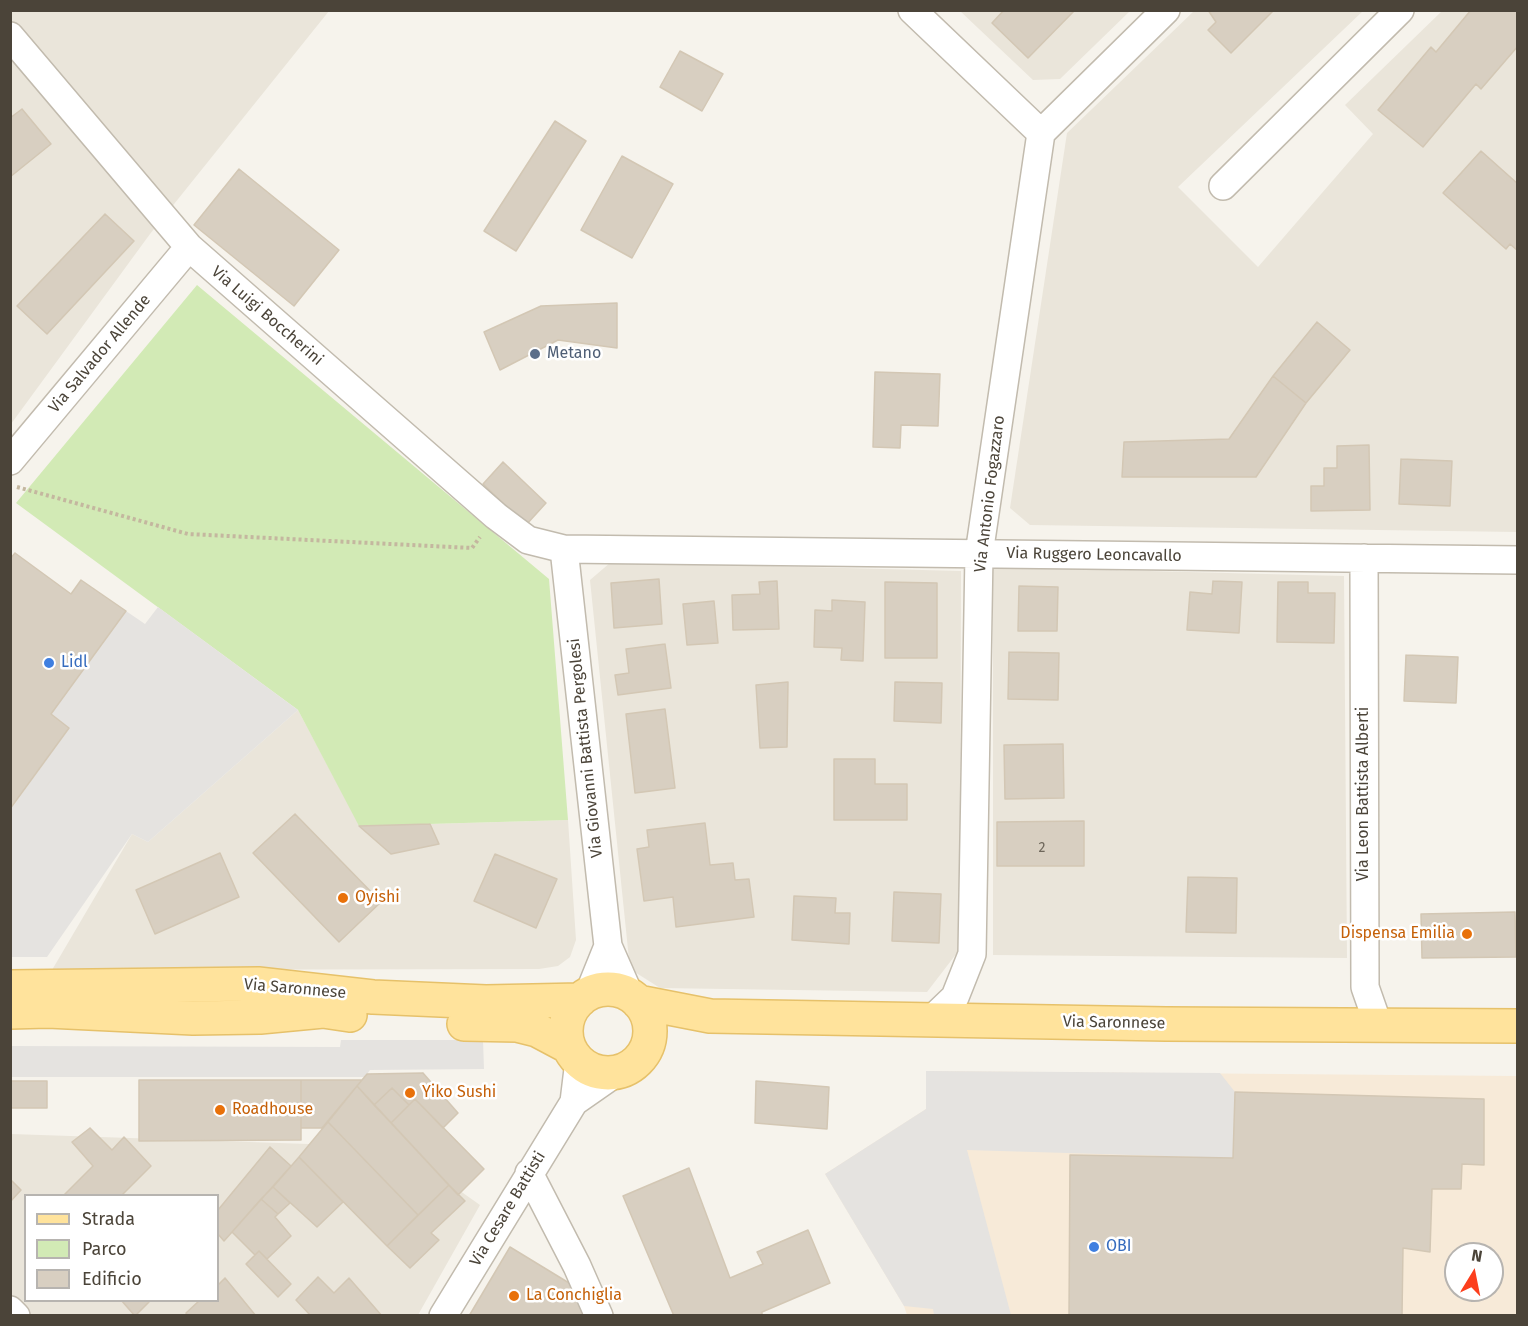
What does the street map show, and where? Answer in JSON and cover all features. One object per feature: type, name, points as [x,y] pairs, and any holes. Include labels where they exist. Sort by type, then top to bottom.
[{"type":"main road","name":"Via Saronnese","points":[[10,987],[238,984],[373,997],[486,1002],[584,997],[612,990],[634,999],[710,1016],[1518,1026]]},
{"type":"main road","points":[[574,1054],[567,1022],[584,997]]},
{"type":"main road","points":[[617,1072],[637,1061],[648,1041],[647,1017],[634,999]]},
{"type":"main road","name":"Via Saronnese","points":[[10,1012],[48,1011],[193,1018],[260,1017],[323,1011],[369,1018],[517,1025],[537,1030],[574,1054],[594,1071],[617,1072]]},
{"type":"main road","name":"Via Saronnese","points":[[648,1041],[710,1016]]},
{"type":"street","points":[[912,10],[1041,133],[1166,10]]},
{"type":"street","points":[[1223,186],[1400,10]]},
{"type":"street","name":"Via Luigi Boccherini","points":[[10,36],[189,247],[496,516],[528,540],[564,549]]},
{"type":"street","name":"Via Antonio Fogazzaro","points":[[931,1020],[955,997],[972,954],[979,554],[1041,133]]},
{"type":"street","name":"Via Salvador Allende","points":[[10,461],[189,247]]},
{"type":"street","name":"Via Ruggero Leoncavallo","points":[[564,549],[1518,560]]},
{"type":"street","name":"Via Giovanni Battista Pergolesi","points":[[564,549],[608,946],[634,999]]},
{"type":"street","name":"Via Leon Battista Alberti","points":[[1364,558],[1365,987],[1379,1026]]},
{"type":"street","name":"Via Giovanni Battista Pergolesi","points":[[584,997],[608,946]]},
{"type":"street","name":"Via Cesare Battisti","points":[[574,1054],[574,1102]]},
{"type":"street","name":"Via Cesare Battisti","points":[[444,1316],[574,1102],[617,1072]]},
{"type":"street","points":[[529,1173],[577,1266],[599,1316]]},
{"type":"street","points":[[10,1310],[16,1316]]},
{"type":"path","points":[[10,486],[188,534],[472,548],[496,516]]},
{"type":"shaded area","points":[[11,11],[329,11],[150,234],[11,424]]},
{"type":"shaded area","points":[[960,11],[1130,11],[1060,79],[1033,80]]},
{"type":"shaded area","points":[[1194,11],[1363,11],[1178,187],[1258,267],[1373,134],[1345,105],[1442,11],[1517,11],[1517,532],[1030,525],[1010,508],[1067,133]]},
{"type":"shaded area","points":[[611,562],[961,571],[960,949],[927,992],[660,988],[630,969],[590,580]]},
{"type":"shaded area","points":[[993,567],[1344,576],[1347,958],[993,955]]},
{"type":"shaded area","points":[[158,607],[298,710],[148,842],[132,834],[47,957],[11,957],[11,809],[69,728],[51,714],[126,611],[145,624]]},
{"type":"shaded area","points":[[298,710],[360,826],[568,820],[576,940],[570,957],[558,966],[539,969],[52,970],[132,834],[148,842]]},
{"type":"shaded area","points":[[341,1040],[483,1040],[484,1069],[370,1070],[365,1077],[11,1077],[11,1046],[340,1047]]},
{"type":"shaded area","points":[[926,1071],[1517,1076],[1517,1315],[907,1315],[904,1306],[825,1174],[926,1109]]},
{"type":"shaded area","points":[[926,1071],[1220,1073],[1235,1092],[1233,1158],[967,1150],[1011,1315],[934,1315],[933,1309],[904,1306],[825,1174],[926,1109]]},
{"type":"shaded area","points":[[11,1134],[398,1147],[480,1205],[418,1315],[11,1316]]},
{"type":"green space","points":[[197,285],[549,579],[568,820],[359,826],[298,710],[16,503]]},
{"type":"building","points":[[1004,10],[1075,10],[1028,58],[992,23]]},
{"type":"building","points":[[1208,10],[1274,10],[1231,53],[1208,30],[1216,22]]},
{"type":"building","points":[[1471,10],[1518,10],[1518,46],[1481,89],[1476,84],[1423,147],[1378,110],[1431,47],[1436,52]]},
{"type":"building","points":[[680,51],[723,74],[702,111],[660,87]]},
{"type":"building","points":[[22,109],[51,144],[10,177],[10,118]]},
{"type":"building","points":[[555,121],[586,141],[516,251],[484,231]]},
{"type":"building","points":[[1481,151],[1518,184],[1518,251],[1510,244],[1506,249],[1443,193]]},
{"type":"building","points":[[622,156],[673,184],[632,258],[581,230]]},
{"type":"building","points":[[239,169],[339,250],[294,306],[194,225]]},
{"type":"building","points":[[105,214],[134,241],[47,334],[17,306]]},
{"type":"building","points":[[617,303],[617,348],[558,340],[500,370],[484,332],[541,306]]},
{"type":"building","points":[[1317,322],[1350,350],[1306,403],[1273,376]]},
{"type":"building","points":[[875,372],[940,374],[938,426],[901,425],[900,448],[873,447]]},
{"type":"building","points":[[1273,376],[1306,403],[1256,477],[1122,477],[1124,442],[1229,439]]},
{"type":"building","points":[[1369,445],[1370,510],[1311,511],[1311,486],[1324,486],[1324,468],[1337,468],[1337,446]]},
{"type":"building","points":[[1401,459],[1452,461],[1450,506],[1399,504]]},
{"type":"building","points":[[503,462],[546,503],[526,525],[483,484]]},
{"type":"building","name":"Lidl","points":[[15,553],[71,594],[81,580],[126,611],[51,714],[69,728],[10,809],[10,559]]},
{"type":"building","points":[[659,579],[662,624],[614,628],[611,583]]},
{"type":"building","points":[[777,581],[779,629],[733,630],[732,595],[760,594],[759,582]]},
{"type":"building","points":[[1213,581],[1242,582],[1239,633],[1187,630],[1190,592],[1212,594]]},
{"type":"building","points":[[885,582],[937,583],[937,658],[885,658]]},
{"type":"building","points":[[1278,582],[1308,582],[1308,593],[1335,593],[1334,643],[1277,642]]},
{"type":"building","points":[[1019,586],[1058,587],[1057,631],[1018,631]]},
{"type":"building","points":[[832,600],[865,602],[863,661],[841,660],[842,648],[814,647],[815,610],[832,611]]},
{"type":"building","points":[[714,601],[718,643],[687,645],[683,604]]},
{"type":"building","points":[[665,644],[671,688],[618,695],[615,675],[629,673],[626,649]]},
{"type":"building","points":[[1009,652],[1059,653],[1058,700],[1008,699]]},
{"type":"building","points":[[1406,655],[1458,657],[1456,703],[1404,701]]},
{"type":"building","points":[[788,682],[787,747],[760,748],[756,685]]},
{"type":"building","points":[[895,682],[942,683],[941,723],[894,721]]},
{"type":"building","points":[[665,709],[675,788],[635,793],[626,714]]},
{"type":"building","points":[[1063,744],[1064,798],[1005,799],[1004,745]]},
{"type":"building","points":[[834,759],[875,759],[875,784],[907,784],[907,820],[834,820]]},
{"type":"building","points":[[295,814],[381,902],[339,942],[253,853]]},
{"type":"building","points":[[1084,821],[1084,866],[997,866],[997,822]]},
{"type":"building","points":[[705,823],[710,865],[733,863],[735,880],[749,879],[754,917],[676,927],[673,897],[644,901],[637,849],[649,847],[647,830]]},
{"type":"building","points":[[430,824],[439,844],[391,854],[359,826]]},
{"type":"building","points":[[220,853],[239,897],[155,934],[136,890]]},
{"type":"building","points":[[495,854],[557,879],[536,928],[474,901]]},
{"type":"building","points":[[1188,877],[1237,878],[1236,933],[1186,932]]},
{"type":"building","points":[[894,892],[941,894],[939,943],[892,941]]},
{"type":"building","points":[[794,896],[836,898],[835,913],[850,913],[849,944],[792,940]]},
{"type":"building","points":[[1515,912],[1516,957],[1422,958],[1421,914]]},
{"type":"building","points":[[423,1073],[458,1113],[443,1128],[415,1099],[409,1105],[392,1088],[374,1105],[357,1086],[367,1074]]},
{"type":"building","points":[[139,1080],[301,1080],[301,1140],[139,1141]]},
{"type":"building","points":[[301,1080],[362,1080],[322,1128],[301,1128]]},
{"type":"building","points":[[10,1081],[47,1081],[47,1108],[10,1108]]},
{"type":"building","points":[[756,1081],[829,1087],[827,1129],[755,1123]]},
{"type":"building","points":[[357,1086],[449,1185],[418,1215],[328,1122]]},
{"type":"building","points":[[392,1088],[409,1105],[391,1123],[374,1105]]},
{"type":"building","points":[[1235,1092],[1484,1099],[1484,1165],[1462,1164],[1461,1189],[1432,1189],[1430,1252],[1403,1248],[1402,1316],[1069,1316],[1070,1155],[1233,1158]]},
{"type":"building","points":[[415,1099],[484,1169],[458,1195],[391,1123]]},
{"type":"building","points":[[328,1122],[418,1215],[387,1246],[299,1157]]},
{"type":"building","points":[[90,1128],[112,1150],[124,1137],[151,1166],[123,1194],[65,1194],[93,1166],[72,1142]]},
{"type":"building","points":[[270,1147],[291,1166],[224,1241],[219,1235],[219,1209]]},
{"type":"building","points":[[299,1157],[343,1202],[317,1227],[273,1187]]},
{"type":"building","points":[[689,1168],[730,1278],[763,1264],[757,1252],[808,1230],[830,1283],[762,1312],[762,1316],[674,1316],[623,1196]]},
{"type":"building","points":[[10,1179],[21,1190],[10,1202]]},
{"type":"building","points":[[449,1185],[465,1201],[431,1233],[439,1240],[410,1268],[387,1246]]},
{"type":"building","points":[[273,1187],[290,1203],[278,1214],[261,1199]]},
{"type":"building","points":[[261,1199],[278,1214],[275,1217],[291,1236],[267,1259],[259,1251],[255,1255],[232,1232]]},
{"type":"building","points":[[510,1247],[574,1286],[586,1316],[469,1316]]},
{"type":"building","points":[[259,1251],[291,1284],[278,1297],[246,1264]]},
{"type":"building","points":[[318,1277],[334,1293],[349,1278],[382,1316],[311,1316],[296,1300]]},
{"type":"building","points":[[225,1278],[256,1316],[188,1316],[186,1313],[198,1302],[219,1302],[219,1284]]},
{"type":"building","points":[[123,1302],[149,1302],[135,1316]]},
{"type":"place","name":"Metano","points":[[535,354]]},
{"type":"place","name":"Lidl","points":[[49,663]]},
{"type":"place","name":"Oyishi","points":[[343,898]]},
{"type":"place","name":"Dispensa Emilia","points":[[1467,934]]},
{"type":"place","name":"Yiko Sushi","points":[[410,1093]]},
{"type":"place","name":"Roadhouse","points":[[220,1110]]},
{"type":"place","name":"OBI","points":[[1094,1247]]},
{"type":"place","name":"La Conchiglia","points":[[514,1296]]}]
